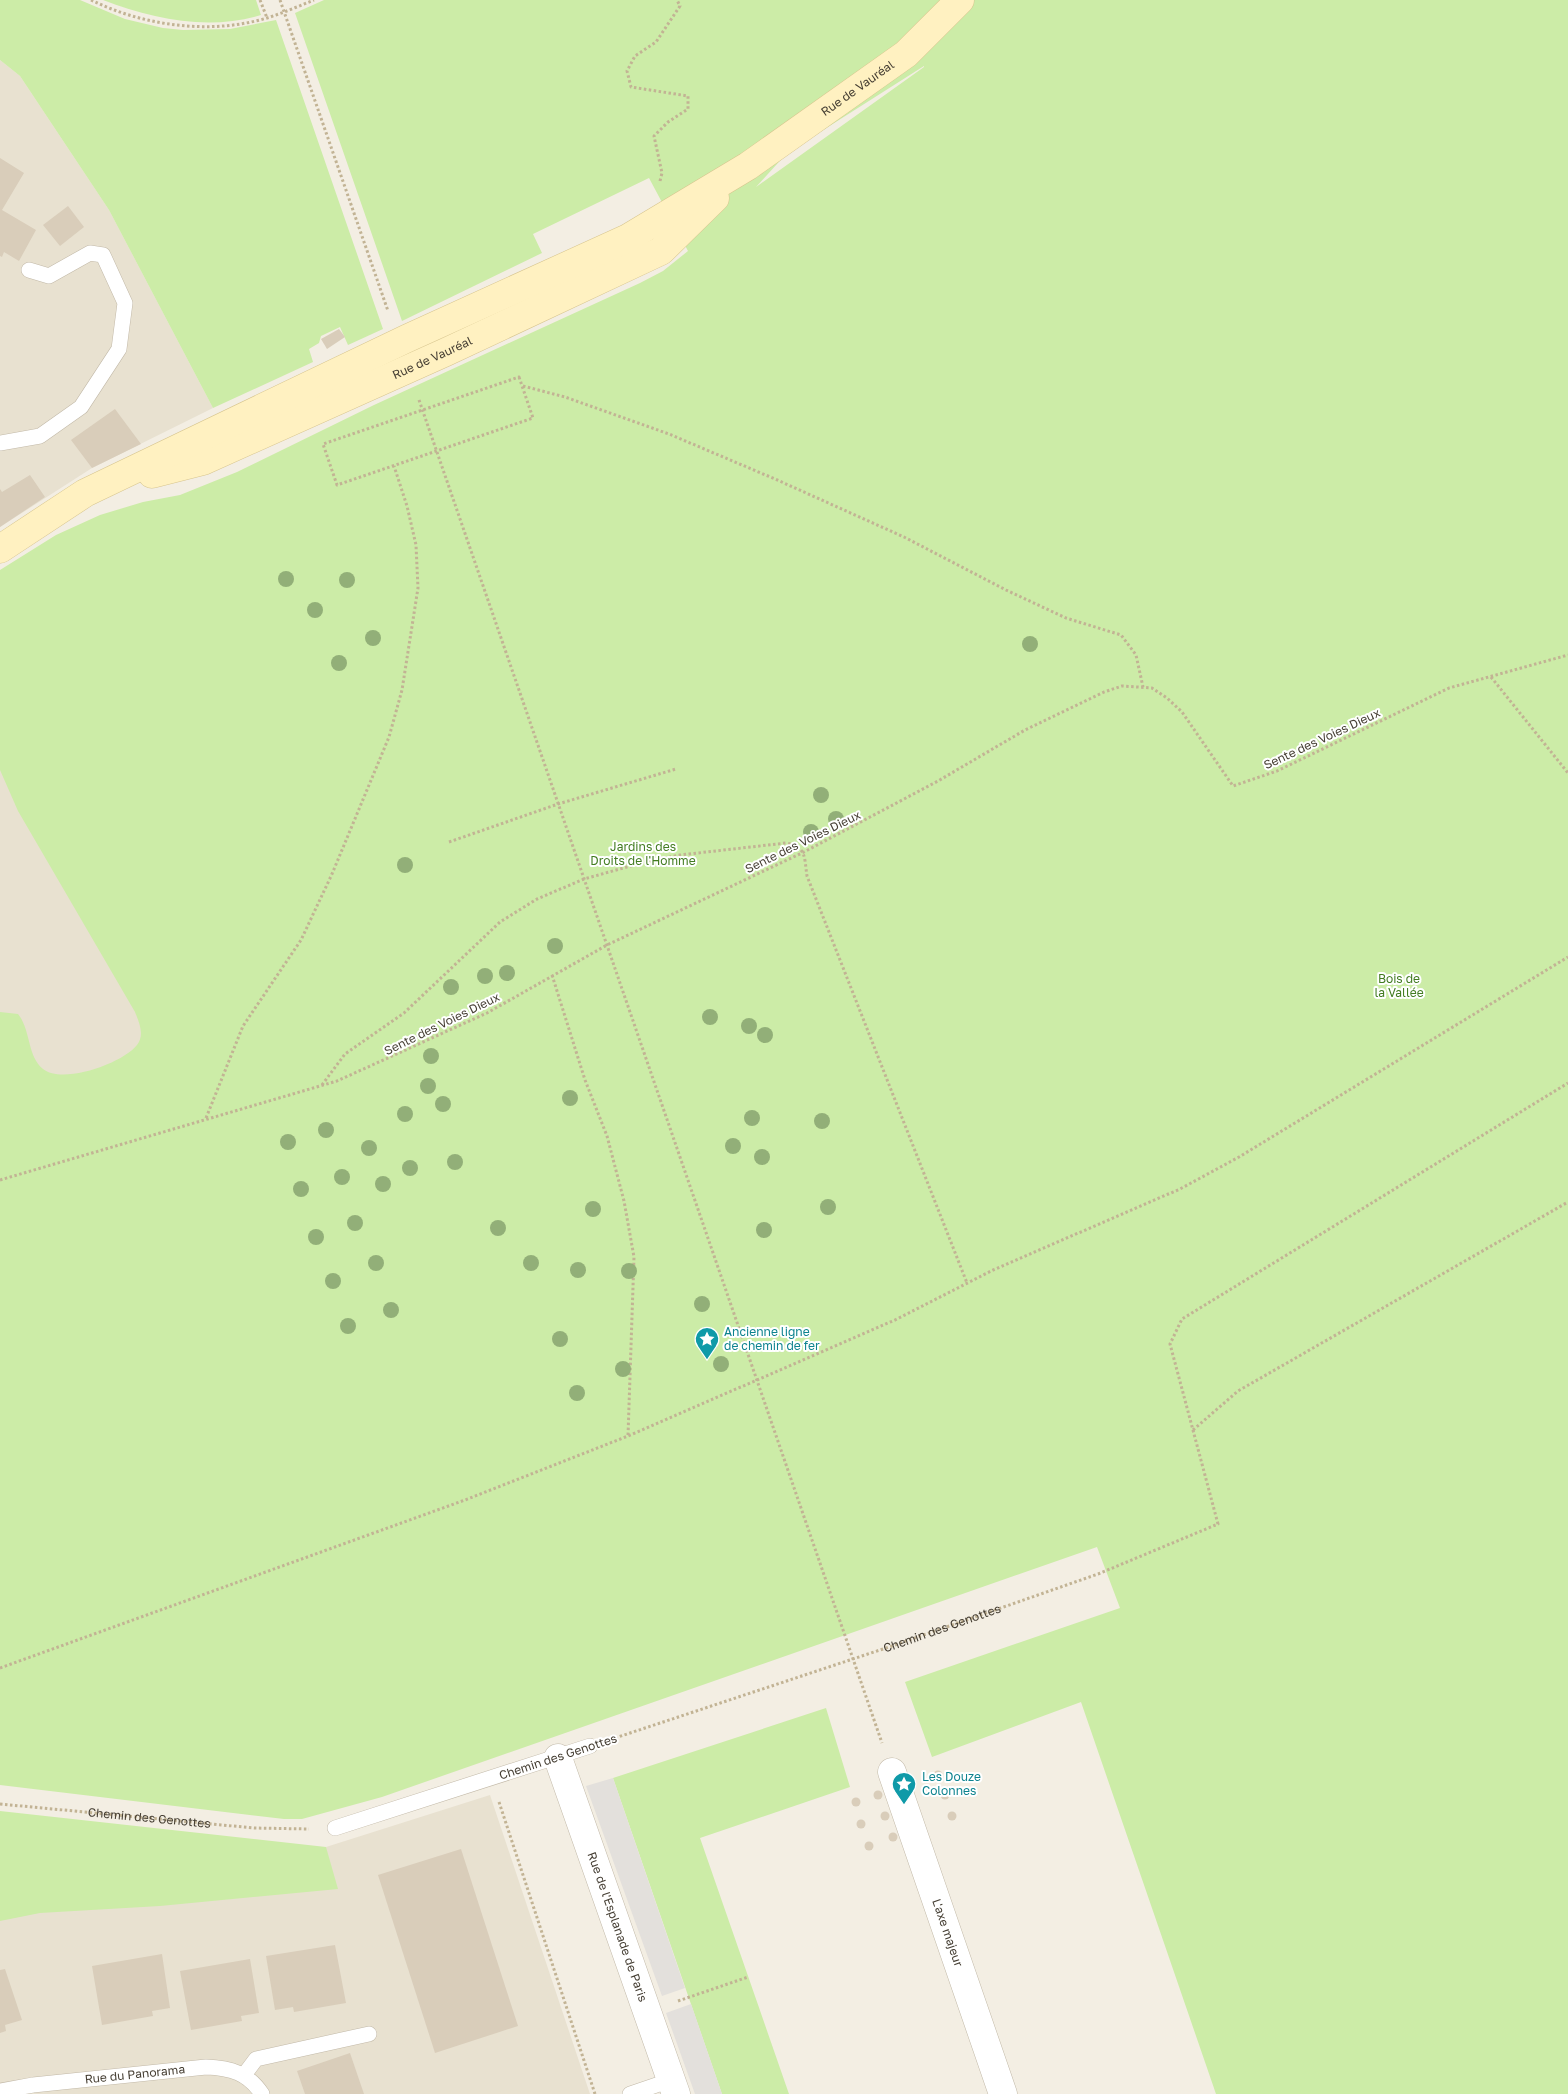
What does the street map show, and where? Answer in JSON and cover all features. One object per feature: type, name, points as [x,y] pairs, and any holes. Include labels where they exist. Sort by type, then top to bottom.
[{"type":"street","name":"Rue de Vauréal","points":[[0,549],[85,493],[399,343],[628,238],[748,166],[906,54],[960,0]]},
{"type":"street","name":"Rue de Vauréal","points":[[85,493],[203,461],[446,352],[661,251],[748,166]]},
{"type":"street","name":"Rue de l'Esplanade de Paris","points":[[558,1758],[674,2087]]},
{"type":"street","name":"L'axe majeur","points":[[892,1772],[1003,2094]]},
{"type":"lane","points":[[0,442],[40,436],[81,407],[119,349],[125,304],[104,255],[90,253],[49,276],[29,270]]},
{"type":"lane","name":"Chemin des Genottes","points":[[335,1828],[558,1758],[590,1746]]},
{"type":"lane","points":[[244,2075],[256,2059],[369,2034]]},
{"type":"lane","name":"Rue du Panorama","points":[[0,2091],[33,2085],[206,2068],[228,2068],[244,2075],[256,2085],[262,2094]]},
{"type":"lane","points":[[630,2094],[674,2087]]},
{"type":"path","points":[[91,0],[134,16],[194,27],[243,23],[266,18],[314,0]]},
{"type":"path","points":[[260,0],[266,18]]},
{"type":"path","points":[[280,0],[399,343]]},
{"type":"path","points":[[299,0],[301,5]]},
{"type":"path","points":[[660,219],[651,205],[647,191],[659,185],[662,173],[654,136],[668,122],[688,109],[688,96],[631,87],[627,71],[635,56],[656,42],[680,6],[677,0]]},
{"type":"path","points":[[519,377],[533,418],[337,485],[323,444],[422,410],[519,377]]},
{"type":"path","points":[[522,386],[565,397],[669,434],[775,479],[896,534],[1066,618],[1121,635],[1136,655],[1143,688]]},
{"type":"path","points":[[422,410],[892,1772]]},
{"type":"path","points":[[206,1118],[243,1026],[301,940],[389,737],[402,690],[418,588],[416,545],[407,506],[394,466]]},
{"type":"path","name":"Sente des Voies Dieux","points":[[0,1180],[322,1085],[366,1069],[487,1013],[607,944],[804,852],[938,781],[1025,730],[1096,696],[1122,686],[1152,688],[1167,698],[1182,712],[1232,786],[1277,772],[1449,688],[1568,655]]},
{"type":"path","points":[[1491,677],[1568,773]]},
{"type":"path","points":[[449,842],[558,804],[676,769]]},
{"type":"path","points":[[322,1085],[345,1054],[404,1013],[500,922],[537,899],[584,879],[622,867],[680,855],[786,843],[797,845],[804,852],[807,876],[967,1283]]},
{"type":"path","points":[[0,1668],[465,1500],[628,1436],[895,1320],[967,1283],[1180,1189],[1239,1157],[1568,957]]},
{"type":"path","points":[[552,975],[585,1080],[607,1136],[624,1201],[632,1248],[628,1436]]},
{"type":"path","points":[[1568,1083],[1182,1319],[1170,1344],[1193,1430],[1238,1391],[1568,1202]]},
{"type":"path","name":"Chemin des Genottes","points":[[590,1746],[853,1659],[1098,1574],[1218,1524],[1193,1430]]},
{"type":"path","points":[[491,1778],[595,2094]]},
{"type":"path","name":"Chemin des Genottes","points":[[0,1804],[254,1828],[285,1830],[335,1828]]},
{"type":"path","points":[[686,1998],[748,1977]]},
{"type":"shaded area","points":[[0,60],[20,76],[109,210],[213,408],[92,468],[0,527]]},
{"type":"shaded area","points":[[0,588],[232,1086],[0,1163]]},
{"type":"shaded area","points":[[613,1778],[685,1988],[662,1996],[586,1786]]},
{"type":"shaded area","points":[[490,1795],[590,2094],[0,2094],[0,1852],[326,1847]]},
{"type":"shaded area","points":[[691,2004],[722,2094],[695,2094],[666,2013]]},
{"type":"green space","points":[[0,0],[80,0],[125,19],[163,28],[183,30],[230,29],[276,20],[383,329],[348,345],[340,327],[321,336],[319,343],[309,349],[313,362],[213,408],[109,210],[20,76],[0,60]]},
{"type":"green space","points":[[103,0],[256,0],[261,15],[221,22],[181,21],[141,13]]},
{"type":"green space","name":"Jardins des Droits de l'Homme","points":[[324,0],[1568,0],[1568,2094],[1216,2094],[1081,1702],[932,1757],[905,1682],[1120,1608],[1097,1547],[382,1797],[302,1819],[284,1819],[0,1785],[0,1012],[18,1014],[38,1064],[43,1069],[52,1073],[64,1075],[92,1070],[119,1059],[137,1045],[141,1033],[140,1024],[135,1012],[18,811],[0,770],[0,570],[56,535],[100,515],[143,502],[180,495],[237,472],[374,405],[640,283],[663,271],[688,251],[649,178],[533,234],[542,253],[402,321],[295,13]],"holes":[[[924,67],[756,187],[787,153]]]},
{"type":"green space","points":[[826,1708],[850,1787],[700,1838],[789,2094],[722,2094],[613,1778]]},
{"type":"green space","points":[[0,1811],[326,1847],[338,1889],[160,1906],[40,1913],[0,1921]]},
{"type":"building","points":[[0,158],[24,173],[2,210],[36,230],[19,261],[4,252],[2,257],[0,256]]},
{"type":"building","points":[[68,206],[84,227],[60,246],[43,225]]},
{"type":"building","points":[[339,329],[345,337],[327,349],[321,339]]},
{"type":"building","points":[[115,409],[141,444],[92,468],[71,440]]},
{"type":"building","points":[[30,475],[45,497],[0,527],[0,489],[2,492]]},
{"type":"building","points":[[938,1770],[943,1775],[938,1780],[933,1775]]},
{"type":"building","points":[[878,1790],[883,1795],[878,1800],[873,1795]]},
{"type":"building","points":[[945,1790],[950,1795],[945,1800],[940,1795]]},
{"type":"building","points":[[856,1797],[861,1802],[856,1807],[851,1802]]},
{"type":"building","points":[[885,1811],[890,1816],[885,1821],[880,1816]]},
{"type":"building","points":[[952,1811],[957,1816],[952,1821],[947,1816]]},
{"type":"building","points":[[861,1819],[866,1824],[861,1829],[856,1824]]},
{"type":"building","points":[[893,1832],[898,1837],[893,1842],[888,1837]]},
{"type":"building","points":[[869,1841],[874,1846],[869,1851],[864,1846]]},
{"type":"building","points":[[461,1849],[518,2026],[435,2053],[378,1875]]},
{"type":"building","points":[[335,1945],[346,2003],[294,2012],[293,2007],[275,2010],[266,1956]]},
{"type":"building","points":[[162,1954],[170,2008],[152,2011],[153,2016],[102,2025],[92,1966]]},
{"type":"building","points":[[250,1959],[259,2013],[241,2016],[242,2021],[191,2030],[180,1971]]},
{"type":"building","points":[[5,1969],[22,2020],[5,2025],[6,2031],[0,2033],[0,1970]]},
{"type":"building","points":[[350,2053],[364,2094],[305,2094],[297,2071]]},
{"type":"place","name":"Ancienne ligne de chemin de fer","points":[[707,1360]]},
{"type":"place","name":"Les Douze Colonnes","points":[[904,1805]]},
{"type":"park label","name":"Bois de la Vallée","points":[[1399,986]]}]
